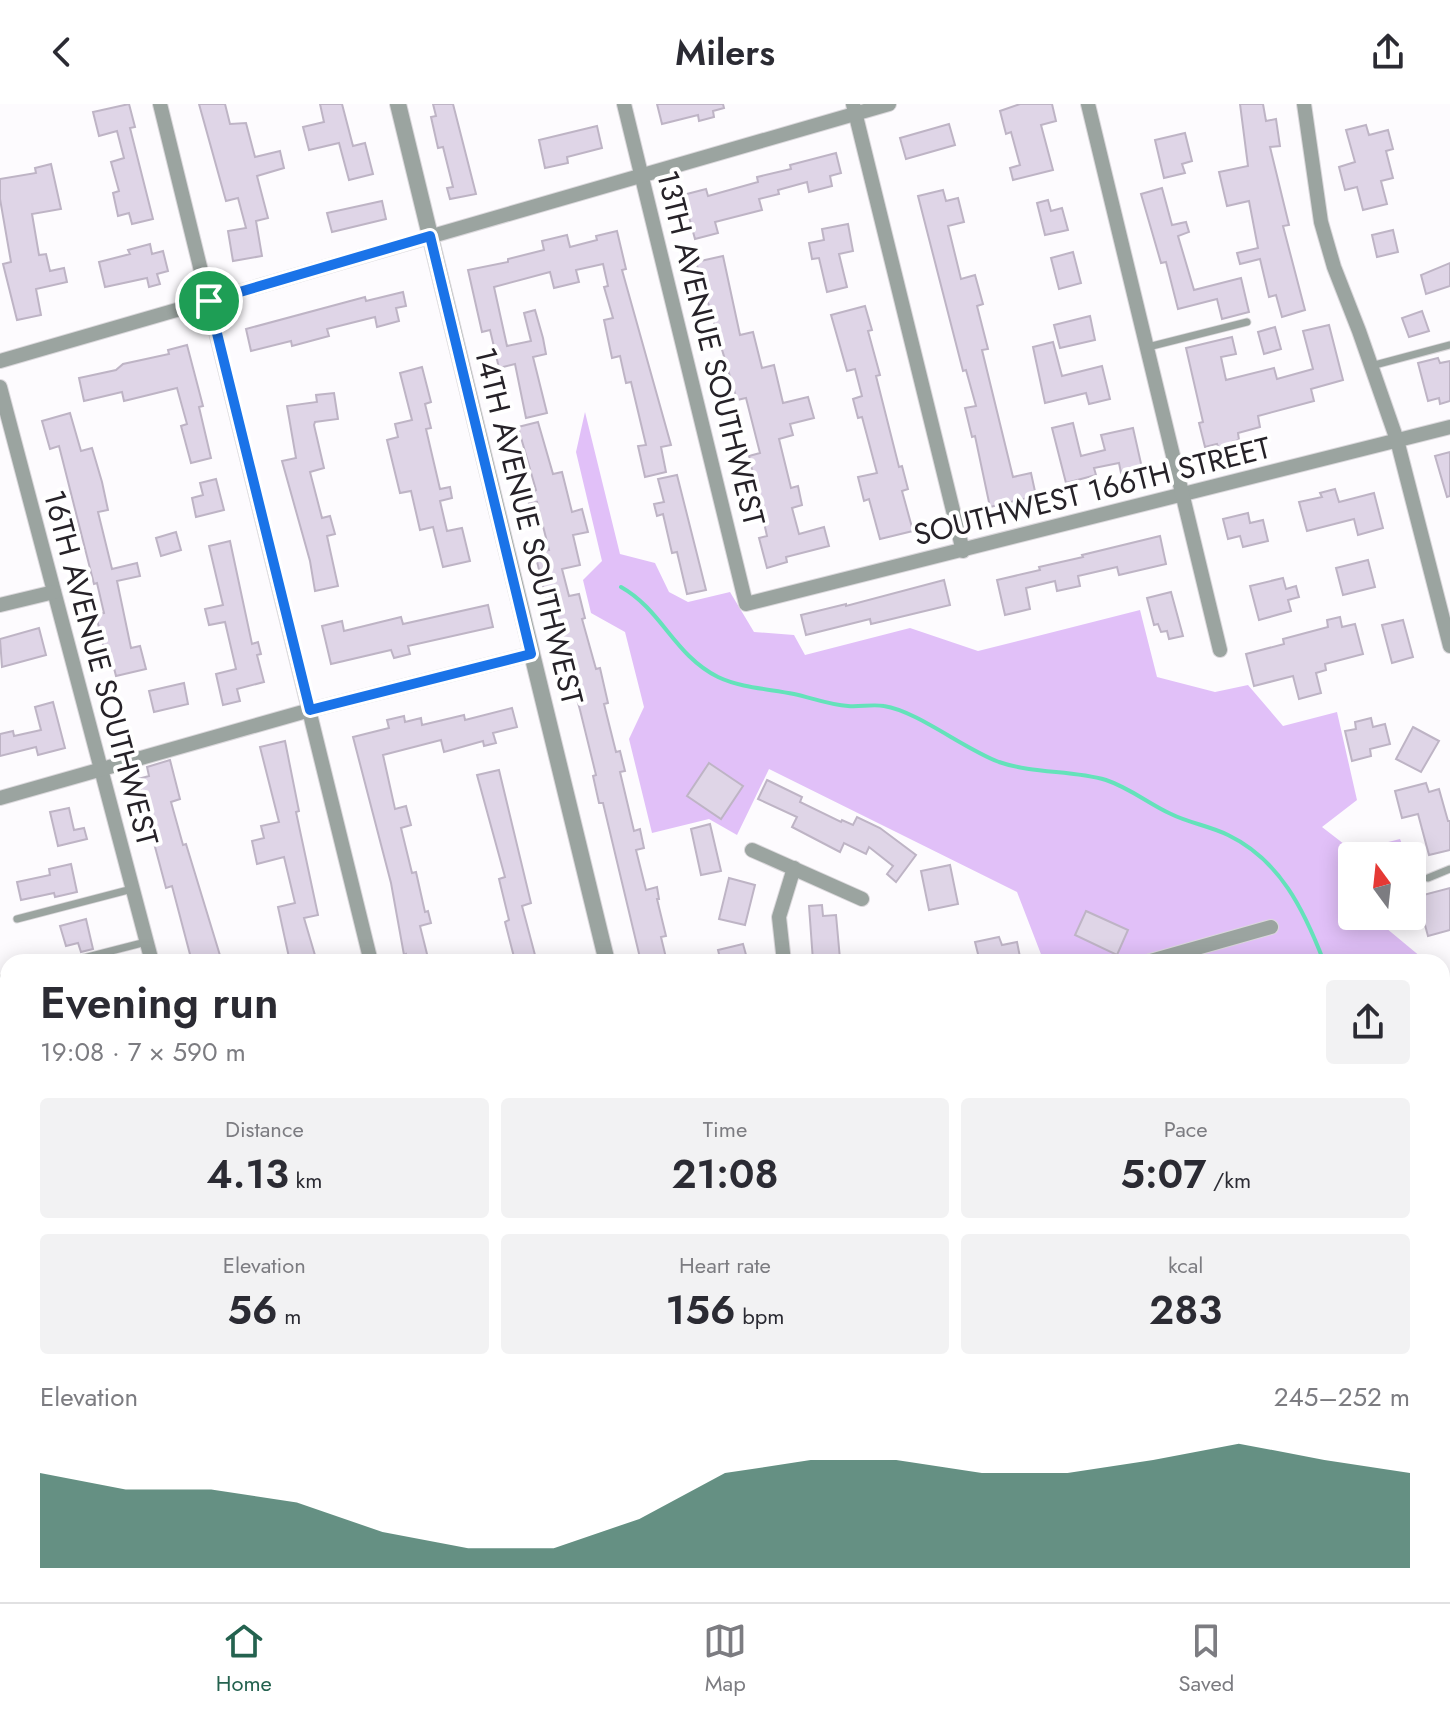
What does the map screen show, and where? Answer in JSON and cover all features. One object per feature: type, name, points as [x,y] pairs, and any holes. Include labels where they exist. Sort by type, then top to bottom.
[{"type":"street","points":[[160,104],[369,954]]},
{"type":"street","name":"14TH AVENUE SOUTHWEST","points":[[398,104],[605,954]]},
{"type":"street","name":"13TH AVENUE SOUTHWEST","points":[[624,104],[746,604]]},
{"type":"street","points":[[0,361],[642,175],[854,109],[889,104]]},
{"type":"street","points":[[1088,104],[1220,650]]},
{"type":"street","points":[[1304,104],[1321,222],[1334,267],[1397,440],[1450,646]]},
{"type":"street","points":[[854,109],[963,551]]},
{"type":"street","name":"16TH AVENUE SOUTHWEST","points":[[0,387],[150,954]]},
{"type":"street","name":"SOUTHWEST 166TH STREET","points":[[746,604],[1450,427]]},
{"type":"street","points":[[0,605],[54,592]]},
{"type":"street","points":[[0,798],[310,710],[531,654]]},
{"type":"street","points":[[752,850],[862,899]]},
{"type":"street","points":[[783,954],[779,917],[794,868]]},
{"type":"street","points":[[1175,954],[1271,927]]},
{"type":"lane","points":[[1146,347],[1247,322]]},
{"type":"lane","points":[[1371,366],[1450,345]]},
{"type":"lane","points":[[1428,878],[1450,869]]},
{"type":"lane","points":[[17,919],[132,889]]},
{"type":"lane","points":[[99,954],[146,942]]},
{"type":"shaded area","points":[[585,412],[620,554],[655,563],[669,592],[688,602],[730,592],[754,632],[794,635],[805,655],[910,628],[978,651],[1140,610],[1157,677],[1215,692],[1248,685],[1283,726],[1337,712],[1357,800],[1322,827],[1341,842],[1338,842],[1338,930],[1388,930],[1417,954],[1041,954],[1017,892],[769,769],[737,835],[709,819],[652,833],[629,739],[644,707],[625,632],[591,613],[583,580],[602,561],[576,452]]},
{"type":"building","points":[[129,104],[135,127],[130,128],[153,219],[132,224],[129,213],[118,216],[113,193],[119,191],[111,162],[124,158],[117,131],[99,136],[93,112]]},
{"type":"building","points":[[199,104],[225,104],[230,124],[246,123],[255,157],[280,151],[284,168],[257,176],[268,218],[256,221],[262,256],[233,261],[228,231],[246,228],[238,198],[226,201]]},
{"type":"building","points":[[320,104],[342,104],[353,146],[365,143],[373,174],[349,180],[339,143],[309,150],[303,127],[324,122]]},
{"type":"building","points":[[433,104],[453,104],[476,194],[450,199],[447,188],[453,187],[443,147],[438,148],[431,117],[436,116]]},
{"type":"building","points":[[657,104],[723,104],[724,108],[713,111],[714,117],[699,121],[698,115],[662,124]]},
{"type":"building","points":[[1020,104],[1052,104],[1056,121],[1041,125],[1053,170],[1013,180],[1010,168],[1020,165],[1011,132],[1006,134],[1000,111]]},
{"type":"building","points":[[1240,104],[1263,104],[1266,121],[1276,119],[1280,146],[1270,147],[1289,225],[1283,226],[1305,310],[1282,317],[1276,295],[1269,297],[1260,259],[1240,264],[1237,253],[1258,248],[1249,201],[1227,206],[1219,172],[1248,166]]},
{"type":"building","points":[[949,124],[955,145],[906,159],[900,138]]},
{"type":"building","points":[[1366,125],[1369,135],[1388,130],[1393,149],[1386,151],[1393,178],[1381,181],[1387,204],[1363,210],[1357,187],[1345,190],[1339,167],[1355,162],[1346,130]]},
{"type":"building","points":[[597,126],[602,148],[567,157],[568,163],[545,168],[539,140]]},
{"type":"building","points":[[1185,133],[1192,161],[1182,164],[1185,173],[1164,178],[1155,140]]},
{"type":"building","points":[[836,153],[841,173],[830,176],[832,186],[809,192],[807,182],[778,190],[779,194],[759,199],[762,210],[715,222],[718,233],[695,239],[683,195],[706,189],[708,196],[758,182],[757,177],[791,169],[790,165]]},
{"type":"building","points":[[51,164],[61,209],[32,214],[39,255],[46,254],[50,271],[64,268],[67,282],[36,289],[41,315],[17,320],[3,264],[11,262],[0,199],[0,179],[36,173],[35,168]]},
{"type":"building","points":[[1162,188],[1172,225],[1186,222],[1189,232],[1178,236],[1194,290],[1241,278],[1249,312],[1222,319],[1217,299],[1178,309],[1166,262],[1161,263],[1141,194]]},
{"type":"building","points":[[943,190],[946,201],[958,198],[964,222],[948,226],[961,279],[975,275],[983,304],[977,306],[988,349],[982,350],[1013,477],[1031,473],[1036,496],[990,507],[975,436],[972,437],[965,408],[976,406],[966,370],[963,371],[918,196]]},
{"type":"building","points":[[1048,200],[1051,211],[1062,208],[1068,230],[1045,235],[1037,203]]},
{"type":"building","points":[[382,201],[386,219],[332,232],[327,213]]},
{"type":"building","points":[[848,224],[853,251],[839,254],[847,287],[827,292],[819,258],[812,259],[809,243],[824,240],[822,229]]},
{"type":"building","points":[[1393,230],[1398,252],[1377,257],[1372,235]]},
{"type":"building","points":[[617,231],[626,269],[622,270],[671,445],[661,447],[666,472],[645,477],[638,446],[646,445],[631,382],[626,383],[620,356],[612,358],[604,320],[613,318],[604,287],[608,286],[603,264],[576,270],[579,282],[554,288],[550,272],[494,287],[507,346],[531,341],[524,313],[535,310],[543,338],[546,354],[533,357],[547,413],[526,418],[515,364],[499,368],[490,330],[482,332],[468,270],[508,262],[508,259],[544,250],[542,241],[567,235],[570,247]]},
{"type":"building","points":[[150,244],[152,254],[163,251],[168,271],[157,274],[160,284],[149,287],[147,278],[105,287],[99,262],[130,254],[128,250]]},
{"type":"building","points":[[1073,252],[1081,283],[1059,289],[1051,258]]},
{"type":"building","points":[[723,256],[740,335],[753,332],[762,368],[774,365],[783,403],[808,397],[814,418],[790,424],[793,435],[779,439],[791,488],[798,486],[802,505],[792,508],[799,534],[824,527],[829,546],[786,557],[787,562],[767,568],[759,538],[767,536],[749,456],[760,453],[746,398],[737,400],[696,262]]},
{"type":"building","points":[[1450,263],[1450,286],[1426,294],[1421,275]]},
{"type":"building","points":[[403,292],[406,306],[396,308],[399,321],[377,327],[375,317],[327,329],[329,336],[292,346],[291,341],[251,351],[246,329],[365,297],[366,301]]},
{"type":"building","points":[[865,306],[880,375],[876,376],[899,467],[902,466],[908,489],[902,491],[913,531],[880,539],[869,499],[864,501],[858,477],[877,473],[862,417],[858,418],[853,399],[862,396],[855,369],[847,371],[831,315]]},
{"type":"building","points":[[1422,311],[1429,331],[1409,337],[1402,318]]},
{"type":"building","points":[[1090,316],[1095,340],[1060,348],[1054,325]]},
{"type":"building","points":[[1329,325],[1343,380],[1311,389],[1314,401],[1258,416],[1260,427],[1238,433],[1239,440],[1232,442],[1233,446],[1219,449],[1217,444],[1205,447],[1199,423],[1203,422],[1186,348],[1232,337],[1236,354],[1221,357],[1226,380],[1274,368],[1277,379],[1313,369],[1303,331]]},
{"type":"building","points":[[1275,327],[1281,349],[1264,354],[1258,332]]},
{"type":"building","points":[[1053,342],[1062,376],[1102,366],[1110,399],[1089,404],[1086,393],[1045,403],[1033,347]]},
{"type":"building","points":[[187,345],[203,406],[199,407],[211,458],[191,463],[181,426],[187,424],[177,388],[124,401],[122,392],[84,401],[79,378],[169,354],[168,350]]},
{"type":"building","points":[[1438,358],[1440,363],[1450,361],[1450,401],[1440,404],[1439,398],[1428,401],[1418,363]]},
{"type":"building","points":[[422,367],[431,402],[425,404],[431,428],[426,429],[440,489],[450,487],[452,498],[440,501],[447,531],[462,528],[470,561],[443,567],[433,527],[420,530],[411,491],[400,493],[387,440],[398,437],[395,424],[412,420],[400,373]]},
{"type":"building","points":[[334,393],[338,419],[315,422],[314,425],[324,468],[310,472],[322,518],[330,516],[335,534],[327,536],[338,586],[315,591],[310,561],[282,461],[296,458],[287,406],[317,402],[316,395]]},
{"type":"building","points":[[70,413],[81,451],[92,448],[102,482],[108,510],[98,512],[112,569],[137,563],[140,576],[117,581],[131,648],[140,646],[146,669],[116,676],[109,648],[104,649],[96,615],[104,613],[97,583],[94,584],[59,446],[50,449],[42,421]]},
{"type":"building","points":[[538,422],[553,474],[562,472],[572,512],[582,509],[588,532],[573,535],[580,565],[562,569],[569,596],[579,594],[585,618],[582,619],[596,669],[600,668],[608,703],[604,704],[616,752],[620,751],[625,771],[620,772],[634,831],[640,829],[644,848],[636,850],[646,890],[657,887],[666,936],[661,937],[665,954],[639,954],[603,803],[599,803],[593,776],[596,775],[580,710],[568,667],[564,668],[535,553],[549,550],[537,502],[529,504],[527,493],[536,490],[518,427]]},
{"type":"building","points":[[1073,423],[1081,456],[1105,450],[1101,435],[1133,428],[1142,468],[1121,473],[1119,463],[1094,468],[1096,475],[1066,483],[1052,428]]},
{"type":"building","points":[[1450,452],[1450,496],[1447,497],[1435,456]]},
{"type":"building","points":[[677,475],[706,590],[687,594],[677,552],[672,553],[663,514],[657,516],[654,504],[664,502],[658,479]]},
{"type":"building","points":[[216,479],[224,510],[196,517],[192,498],[203,495],[200,483]]},
{"type":"building","points":[[1335,489],[1339,502],[1374,493],[1383,528],[1358,535],[1354,519],[1307,531],[1299,502],[1322,497],[1320,493]]},
{"type":"building","points":[[1248,513],[1250,523],[1263,520],[1268,541],[1243,547],[1240,536],[1228,539],[1223,519]]},
{"type":"building","points":[[176,532],[181,550],[161,556],[156,538]]},
{"type":"building","points":[[1160,536],[1166,564],[1119,575],[1117,567],[1078,576],[1080,586],[1057,591],[1055,581],[1026,588],[1030,609],[1005,615],[997,580]]},
{"type":"building","points":[[230,541],[252,644],[258,642],[261,654],[257,655],[264,682],[237,689],[240,701],[223,705],[216,674],[236,669],[225,622],[209,625],[205,609],[223,605],[209,546]]},
{"type":"building","points":[[1368,560],[1375,587],[1343,595],[1336,568]]},
{"type":"building","points":[[1283,578],[1286,589],[1296,586],[1299,597],[1288,600],[1291,611],[1259,620],[1250,586]]},
{"type":"building","points":[[944,580],[950,605],[871,624],[870,619],[806,635],[801,615]]},
{"type":"building","points":[[1171,592],[1183,636],[1169,639],[1167,631],[1161,632],[1158,624],[1154,625],[1147,598]]},
{"type":"building","points":[[488,605],[493,627],[408,646],[410,654],[394,658],[391,650],[331,664],[322,626],[342,621],[344,631],[401,617],[403,624]]},
{"type":"building","points":[[1340,617],[1342,627],[1355,624],[1363,654],[1325,664],[1326,670],[1316,673],[1321,693],[1299,699],[1293,676],[1254,686],[1246,654],[1284,644],[1283,639],[1328,627],[1327,620]]},
{"type":"building","points":[[1403,620],[1413,657],[1392,663],[1382,625]]},
{"type":"building","points":[[39,628],[46,655],[2,667],[0,639]]},
{"type":"building","points":[[184,683],[188,704],[154,712],[149,691]]},
{"type":"building","points":[[53,702],[65,748],[38,755],[36,747],[0,756],[0,734],[13,731],[14,736],[41,730],[35,707]]},
{"type":"building","points":[[512,708],[517,727],[493,733],[496,743],[484,746],[483,741],[444,752],[441,740],[383,755],[395,809],[406,806],[411,825],[401,828],[412,873],[416,872],[425,912],[428,911],[431,923],[420,926],[427,954],[404,954],[391,883],[353,737],[389,728],[387,720],[404,716],[405,722],[421,718],[422,725],[464,715],[465,720]]},
{"type":"building","points":[[1371,718],[1373,727],[1385,724],[1390,744],[1370,749],[1371,756],[1352,761],[1345,731],[1356,729],[1355,722]]},
{"type":"building","points":[[1413,727],[1439,741],[1421,772],[1396,759]]},
{"type":"building","points":[[285,741],[299,811],[296,812],[318,915],[304,918],[315,954],[288,954],[278,907],[295,903],[284,857],[257,864],[252,841],[264,838],[261,826],[279,822],[260,747]]},
{"type":"building","points":[[170,760],[180,799],[171,802],[220,954],[190,954],[172,886],[166,888],[138,779],[149,776],[147,767]]},
{"type":"building","points":[[709,763],[743,786],[721,819],[687,796]]},
{"type":"building","points":[[499,770],[531,903],[522,906],[535,954],[513,954],[499,879],[505,877],[477,775]]},
{"type":"building","points":[[767,780],[802,797],[800,802],[841,822],[853,825],[857,817],[880,828],[916,855],[896,882],[887,874],[893,866],[869,847],[866,854],[844,843],[840,852],[792,827],[797,817],[758,799]]},
{"type":"building","points":[[1426,783],[1429,792],[1439,789],[1450,821],[1450,850],[1429,855],[1418,814],[1402,818],[1395,791]]},
{"type":"building","points":[[69,808],[74,830],[84,828],[87,839],[58,846],[50,812]]},
{"type":"building","points":[[710,824],[721,871],[701,875],[691,829]]},
{"type":"building","points":[[71,864],[77,892],[21,900],[17,882],[50,875],[49,869]]},
{"type":"building","points":[[950,865],[958,904],[929,910],[921,871]]},
{"type":"building","points":[[729,878],[755,885],[745,925],[719,919]]},
{"type":"building","points":[[1450,888],[1450,930],[1428,936],[1426,894]]},
{"type":"building","points":[[822,905],[823,916],[836,915],[840,954],[812,954],[809,906]]},
{"type":"building","points":[[1086,911],[1128,930],[1117,954],[1075,935]]},
{"type":"building","points":[[86,919],[93,949],[81,952],[78,943],[66,946],[60,926]]},
{"type":"building","points":[[999,937],[1002,945],[1017,942],[1019,954],[978,954],[975,942]]},
{"type":"building","points":[[743,944],[746,954],[719,954],[718,950]]},
{"type":"waterway","points":[[621,587],[647,608],[690,657],[727,681],[834,704],[880,705],[897,709],[999,762],[1106,780],[1178,817],[1228,835],[1262,858],[1276,872],[1299,906],[1321,954]]},
{"type":"route","points":[[430,236],[531,654],[310,710],[209,301],[430,236]]}]
